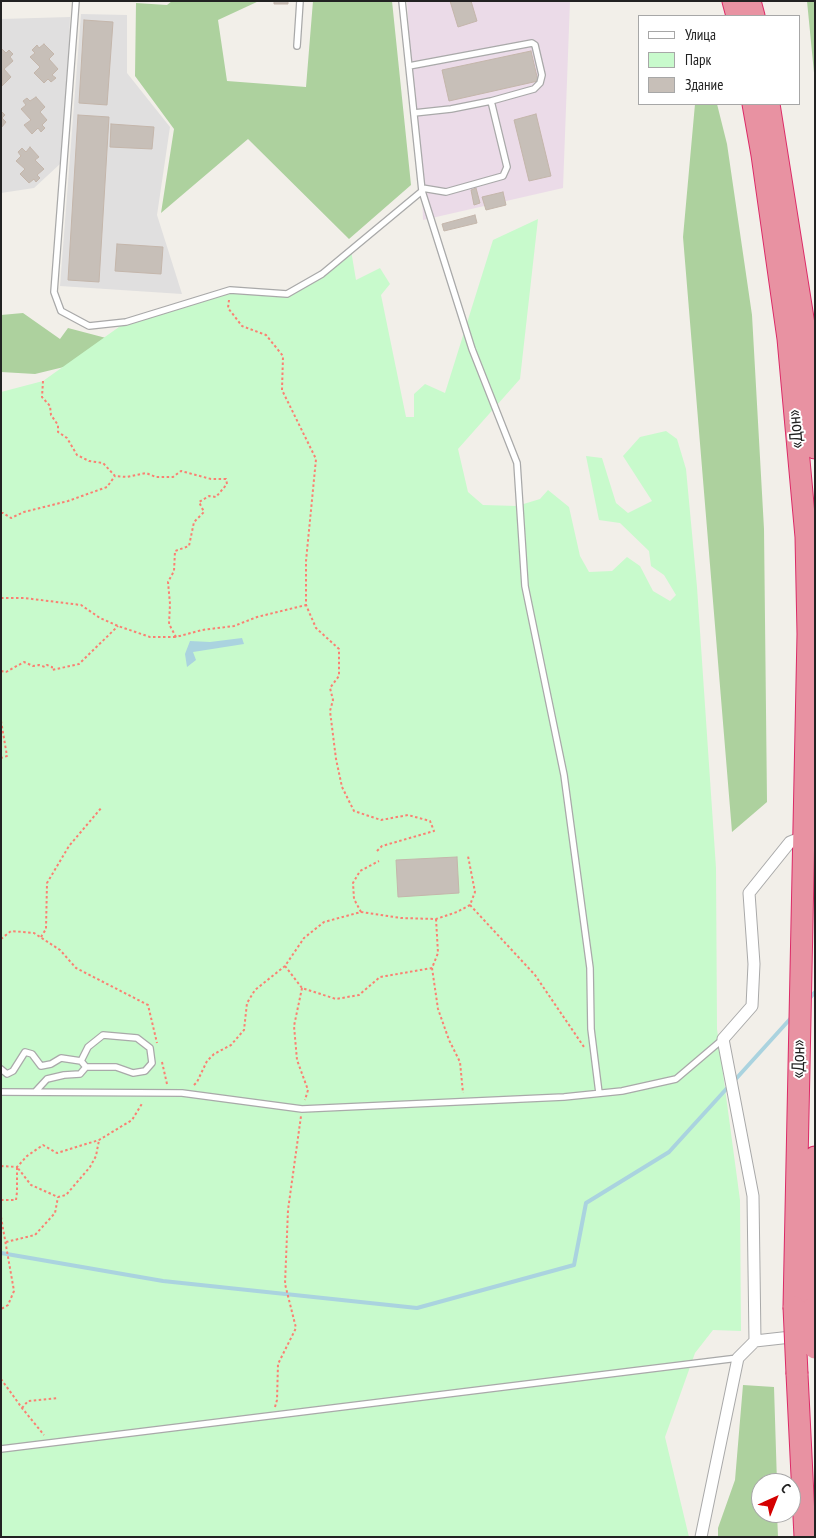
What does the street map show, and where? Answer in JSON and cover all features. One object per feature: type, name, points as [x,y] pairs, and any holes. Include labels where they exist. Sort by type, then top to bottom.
[{"type":"highway","points":[[733,1],[737,15]]},
{"type":"highway","points":[[750,1],[754,15]]},
{"type":"highway","name":"«Дон»","points":[[753,105],[788,339],[806,537],[808,634],[805,836],[802,896],[803,1308],[815,1348]]},
{"type":"highway","name":"«Дон»","points":[[769,105],[806,337],[815,448]]},
{"type":"highway","name":"«Дон»","points":[[805,1537],[797,1374],[815,1157]]},
{"type":"street","points":[[755,1341],[753,1196],[723,1039],[752,1006],[754,964],[749,893],[790,842],[805,836]]},
{"type":"street","points":[[701,1537],[738,1358],[755,1341],[815,1334]]},
{"type":"lane","points":[[76,1],[54,292],[62,311],[89,326],[126,322],[230,290],[287,294],[322,274],[422,190],[446,192],[503,176],[507,167],[491,102]]},
{"type":"lane","points":[[297,46],[300,1]]},
{"type":"lane","points":[[402,1],[422,190],[472,349],[517,463],[525,586],[564,775],[590,968],[591,1029],[599,1093]]},
{"type":"lane","points":[[409,66],[532,42],[535,45],[542,75],[540,83],[534,89],[491,102],[414,113]]},
{"type":"lane","points":[[34,1092],[46,1079],[80,1074],[86,1067],[116,1067],[133,1073],[145,1071],[152,1063],[150,1048],[137,1038],[103,1035],[88,1047],[82,1060]]},
{"type":"lane","points":[[1,1092],[182,1093],[302,1109],[564,1097],[622,1091],[676,1079],[723,1039]]},
{"type":"lane","points":[[1,1069],[7,1074],[13,1071],[25,1052],[32,1054],[41,1066],[51,1064],[62,1058],[82,1060]]},
{"type":"lane","points":[[82,1060],[86,1067]]},
{"type":"lane","points":[[1,1449],[738,1358]]},
{"type":"path","points":[[230,290],[228,308],[242,326],[266,335],[283,356],[282,390],[316,459],[306,560],[306,605],[316,628],[339,649],[339,676],[330,688],[333,700],[330,711],[336,759],[342,787],[354,811],[381,820],[408,816],[430,821],[434,831],[382,846],[376,852]]},
{"type":"path","points":[[42,381],[42,397],[50,406],[51,415],[58,425],[58,432],[67,438],[77,455],[89,461],[103,464],[116,476],[127,477],[146,473],[156,477],[173,477],[181,471],[211,479],[226,479],[227,484],[216,497],[208,496],[199,502],[204,512],[194,522],[189,546],[175,551],[174,572],[168,582],[169,624],[176,638]]},
{"type":"path","points":[[1,514],[3,513],[11,518],[24,512],[68,502],[107,487],[116,476]]},
{"type":"path","points":[[1,598],[24,598],[81,605],[100,618],[118,626],[150,637],[176,638],[202,630],[234,626],[256,617],[306,605]]},
{"type":"path","points":[[1,672],[6,672],[24,662],[33,666],[45,667],[47,665],[52,667],[52,670],[79,664],[118,626]]},
{"type":"path","points":[[1,721],[7,756],[1,758]]},
{"type":"path","points":[[41,937],[46,930],[47,883],[69,846],[102,807]]},
{"type":"path","points":[[182,1093],[197,1082],[207,1061],[214,1054],[231,1045],[244,1030],[247,1002],[255,990],[285,966],[304,938],[324,922],[361,912],[401,918],[436,919],[457,912],[470,905],[475,892],[468,856]]},
{"type":"path","points":[[361,912],[354,899],[353,883],[360,871],[379,861]]},
{"type":"path","points":[[470,905],[535,975],[580,1044],[596,1058]]},
{"type":"path","points":[[436,919],[438,953],[432,968],[438,1009],[449,1040],[460,1062],[464,1101]]},
{"type":"path","points":[[1,939],[11,931],[34,933],[60,950],[76,968],[148,1005],[159,1049]]},
{"type":"path","points":[[285,966],[302,988],[336,999],[359,996],[380,977],[432,968]]},
{"type":"path","points":[[272,1415],[277,1400],[278,1364],[296,1328],[285,1284],[288,1210],[302,1109],[308,1090],[297,1060],[294,1026],[302,988]]},
{"type":"path","points":[[161,1058],[169,1093]]},
{"type":"path","points":[[1,1200],[16,1200],[18,1192],[17,1168],[27,1156],[42,1145],[57,1153],[99,1140],[132,1120],[148,1093]]},
{"type":"path","points":[[1,1166],[17,1168],[30,1185],[58,1197],[66,1195],[90,1167],[96,1156],[99,1140]]},
{"type":"path","points":[[6,1243],[35,1235],[55,1213],[58,1197]]},
{"type":"path","points":[[1,1217],[14,1291],[8,1305],[1,1309]]},
{"type":"path","points":[[1,1379],[50,1443]]},
{"type":"path","points":[[22,1408],[28,1401],[58,1398]]},
{"type":"shaded area","points":[[407,1],[570,1],[563,188],[423,220]]},
{"type":"shaded area","points":[[81,14],[127,15],[127,73],[170,127],[157,215],[182,294],[60,286]]},
{"type":"shaded area","points":[[70,17],[67,114],[60,164],[34,188],[1,193],[1,19]]},
{"type":"green space","points":[[172,1],[259,1],[218,20],[227,81],[306,87],[313,1],[392,1],[411,185],[349,239],[248,139],[161,213],[174,129],[135,76],[136,3],[167,5]]},
{"type":"green space","points":[[807,1],[815,1],[815,83]]},
{"type":"green space","points":[[695,105],[717,105],[727,144],[752,315],[764,529],[767,802],[732,832],[683,237]]},
{"type":"green space","points":[[538,219],[520,379],[458,449],[468,492],[483,505],[517,506],[540,499],[548,490],[569,507],[580,556],[589,572],[612,571],[627,557],[640,566],[653,591],[670,601],[676,595],[664,575],[651,566],[649,551],[620,523],[599,520],[586,456],[602,458],[616,503],[628,513],[652,501],[623,456],[640,437],[666,431],[677,439],[686,469],[697,587],[716,868],[717,1029],[740,1200],[741,1331],[713,1330],[695,1353],[665,1437],[689,1537],[1,1537],[1,392],[43,381],[126,322],[230,290],[287,294],[322,274],[351,250],[356,280],[380,268],[390,284],[381,295],[406,417],[414,417],[414,394],[425,384],[445,393],[493,240]]},
{"type":"green space","points":[[23,313],[60,339],[68,328],[106,338],[72,365],[35,374],[1,372],[1,315]]},
{"type":"green space","points":[[743,1385],[774,1387],[777,1473],[751,1473],[751,1523],[777,1523],[778,1537],[718,1537],[718,1528],[735,1480]]},
{"type":"water","points":[[242,638],[244,644],[193,652],[196,660],[187,667],[185,654],[190,641],[210,642]]},
{"type":"building","points":[[274,1],[288,1],[288,4],[274,4]]},
{"type":"building","points":[[450,1],[471,1],[477,21],[458,27]]},
{"type":"building","points":[[84,20],[113,22],[107,105],[79,103]]},
{"type":"building","points":[[44,44],[54,54],[49,59],[58,69],[52,75],[56,78],[51,82],[48,79],[44,83],[34,73],[40,67],[30,57],[35,53],[32,50],[37,45],[39,48]]},
{"type":"building","points":[[1,48],[6,53],[9,50],[13,54],[10,57],[13,61],[4,69],[11,77],[2,86]]},
{"type":"building","points":[[531,51],[538,81],[449,101],[442,70]]},
{"type":"building","points":[[36,97],[45,107],[40,112],[47,120],[42,125],[45,128],[41,132],[38,128],[32,134],[24,125],[31,120],[21,109],[26,105],[23,101],[27,98],[30,101]]},
{"type":"building","points":[[1,111],[5,115],[2,118],[6,122],[1,128]]},
{"type":"building","points":[[536,114],[551,176],[529,181],[514,120]]},
{"type":"building","points":[[78,115],[109,117],[99,282],[68,280]]},
{"type":"building","points":[[111,124],[154,127],[152,149],[110,147]]},
{"type":"building","points":[[30,147],[39,157],[35,160],[44,169],[37,175],[40,178],[36,182],[34,179],[29,183],[20,174],[25,169],[16,161],[21,156],[18,152],[22,148],[26,152]]},
{"type":"building","points":[[476,188],[480,203],[474,205],[471,190]]},
{"type":"building","points":[[503,192],[506,205],[486,210],[482,197]]},
{"type":"building","points":[[475,215],[477,223],[444,231],[442,224]]},
{"type":"building","points":[[117,244],[163,247],[161,274],[115,271]]},
{"type":"building","points":[[457,857],[459,893],[398,897],[396,860]]},
{"type":"waterway","points":[[808,1000],[815,992]]},
{"type":"waterway","points":[[734,1081],[791,1018]]},
{"type":"waterway","points":[[1,1253],[163,1281],[417,1308],[574,1265],[586,1203],[669,1152],[729,1086]]}]
